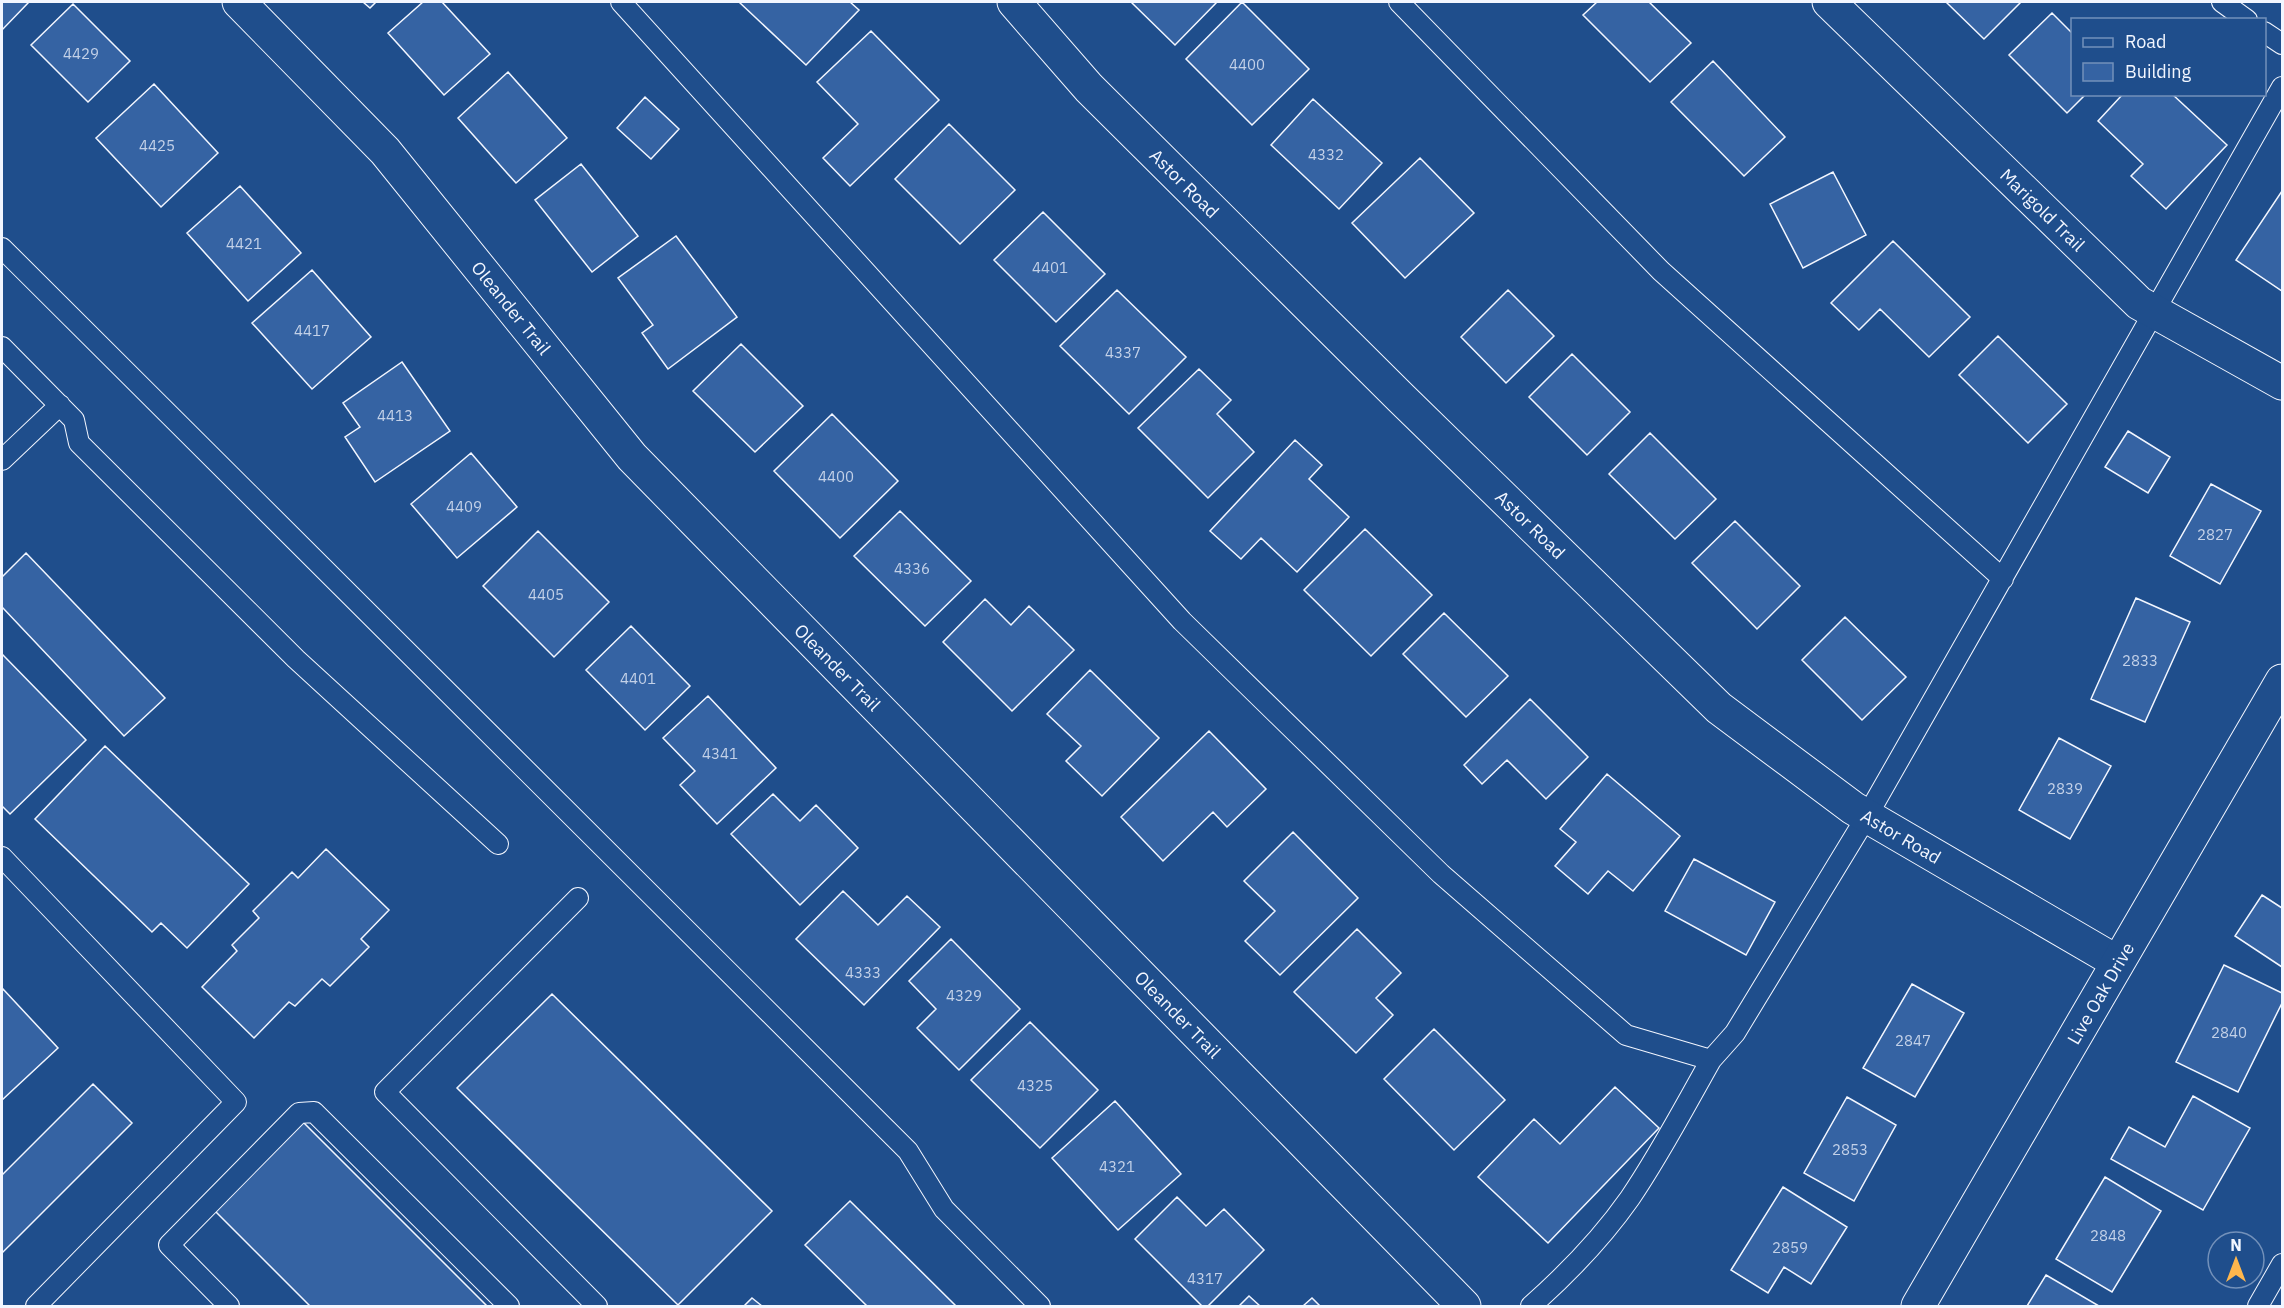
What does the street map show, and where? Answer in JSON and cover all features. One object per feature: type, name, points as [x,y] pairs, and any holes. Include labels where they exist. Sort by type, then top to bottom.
[{"type":"street","name":"Oleander Trail","points":[[239,2],[385,151],[632,457],[1464,1306]]},
{"type":"street","name":"Astor Road","points":[[1014,2],[1089,88],[1401,398],[1719,708],[1867,816],[2117,962]]},
{"type":"street","name":"Marigold Trail","points":[[1829,2],[2139,303],[2283,383]]},
{"type":"street","name":"Live Oak Drive","points":[[1918,1306],[2283,681]]},
{"type":"lane","points":[[621,2],[1182,621],[1441,874],[1626,1035],[1711,1060]]},
{"type":"lane","points":[[1399,2],[1661,272],[2003,579]]},
{"type":"lane","points":[[2222,2],[2244,18]]},
{"type":"lane","points":[[2266,33],[2283,44]]},
{"type":"lane","points":[[1531,1306],[1596,1241],[1628,1200],[1659,1152],[1711,1060],[1735,1033],[1867,816],[2283,87]]},
{"type":"lane","points":[[2,248],[908,1151],[944,1209],[1040,1306]]},
{"type":"lane","points":[[2,347],[74,420],[79,443],[296,659],[498,844]]},
{"type":"lane","points":[[2,460],[60,405]]},
{"type":"lane","points":[[2,857],[236,1102],[36,1306]]},
{"type":"lane","points":[[578,898],[385,1092],[597,1306]]},
{"type":"lane","points":[[230,1306],[169,1245],[299,1113],[315,1112],[508,1306]]},
{"type":"lane","points":[[2258,1306],[2283,1264]]},
{"type":"building","points":[[2,2],[29,2],[2,30]]},
{"type":"building","points":[[363,2],[376,2],[370,8]]},
{"type":"building","points":[[423,2],[442,2],[490,54],[444,95],[388,33]]},
{"type":"building","points":[[739,2],[850,2],[859,10],[806,65]]},
{"type":"building","points":[[1131,2],[1217,2],[1175,45]]},
{"type":"building","points":[[1242,2],[1309,69],[1252,125],[1186,59]]},
{"type":"building","points":[[1597,2],[1649,2],[1691,43],[1650,82],[1583,15]]},
{"type":"building","points":[[1946,2],[2021,2],[1984,39]]},
{"type":"building","points":[[73,4],[130,61],[88,102],[31,45]]},
{"type":"building","points":[[2052,13],[2071,32],[2071,96],[2084,96],[2067,113],[2009,55]]},
{"type":"building","points":[[871,31],[939,100],[850,186],[823,158],[858,124],[817,82]]},
{"type":"building","points":[[1713,61],[1785,137],[1744,176],[1671,102]]},
{"type":"building","points":[[508,72],[567,138],[516,183],[458,118]]},
{"type":"building","points":[[154,84],[218,153],[161,207],[96,138]]},
{"type":"building","points":[[2121,96],[2174,96],[2227,145],[2166,209],[2131,176],[2143,164],[2098,121]]},
{"type":"building","points":[[645,97],[679,129],[651,159],[617,128]]},
{"type":"building","points":[[1313,99],[1382,163],[1339,209],[1271,145]]},
{"type":"building","points":[[949,124],[1015,190],[960,244],[895,179]]},
{"type":"building","points":[[1420,158],[1474,213],[1405,278],[1352,223]]},
{"type":"building","points":[[581,164],[638,236],[592,272],[535,200]]},
{"type":"building","points":[[1833,172],[1866,235],[1803,268],[1770,204]]},
{"type":"building","points":[[240,186],[301,253],[248,301],[187,233]]},
{"type":"building","points":[[2282,191],[2282,291],[2236,260]]},
{"type":"building","points":[[1043,212],[1105,274],[1056,322],[994,260]]},
{"type":"building","points":[[676,236],[737,317],[668,369],[642,333],[653,325],[618,278]]},
{"type":"building","points":[[1893,241],[1970,317],[1929,357],[1880,309],[1859,330],[1831,303]]},
{"type":"building","points":[[312,270],[371,337],[312,389],[252,323]]},
{"type":"building","points":[[1117,290],[1186,357],[1129,414],[1060,346]]},
{"type":"building","points":[[1508,290],[1554,336],[1506,383],[1461,337]]},
{"type":"building","points":[[1998,336],[2067,404],[2028,443],[1959,375]]},
{"type":"building","points":[[741,344],[803,406],[755,452],[693,391]]},
{"type":"building","points":[[1572,354],[1630,412],[1587,455],[1529,397]]},
{"type":"building","points":[[402,362],[450,431],[375,482],[345,437],[360,427],[343,403]]},
{"type":"building","points":[[1199,369],[1231,400],[1217,414],[1254,452],[1208,498],[1138,428]]},
{"type":"building","points":[[832,414],[898,481],[840,538],[774,471]]},
{"type":"building","points":[[2128,431],[2170,457],[2148,493],[2105,467]]},
{"type":"building","points":[[1650,433],[1716,499],[1675,539],[1609,474]]},
{"type":"building","points":[[1295,440],[1322,465],[1309,479],[1349,517],[1297,572],[1261,538],[1241,559],[1210,531]]},
{"type":"building","points":[[471,453],[517,507],[457,558],[411,504]]},
{"type":"building","points":[[2211,484],[2261,511],[2220,584],[2170,556]]},
{"type":"building","points":[[900,511],[971,581],[925,626],[854,556]]},
{"type":"building","points":[[1735,521],[1800,586],[1757,629],[1692,563]]},
{"type":"building","points":[[1365,529],[1432,595],[1371,656],[1304,590]]},
{"type":"building","points":[[538,531],[609,602],[554,657],[483,586]]},
{"type":"building","points":[[26,553],[165,698],[124,736],[2,607],[2,577]]},
{"type":"building","points":[[2136,598],[2190,622],[2145,722],[2091,699]]},
{"type":"building","points":[[985,599],[1011,625],[1029,606],[1074,650],[1012,711],[943,642]]},
{"type":"building","points":[[1444,613],[1508,676],[1466,717],[1403,654]]},
{"type":"building","points":[[1845,617],[1906,677],[1862,720],[1802,660]]},
{"type":"building","points":[[631,626],[690,686],[645,730],[586,670]]},
{"type":"building","points":[[2,654],[86,740],[10,814],[2,806]]},
{"type":"building","points":[[1090,670],[1159,738],[1102,796],[1066,761],[1081,746],[1047,714]]},
{"type":"building","points":[[708,696],[776,768],[717,824],[680,785],[695,771],[663,738]]},
{"type":"building","points":[[1530,699],[1588,757],[1546,799],[1507,760],[1482,784],[1464,765]]},
{"type":"building","points":[[1209,731],[1266,789],[1227,827],[1213,812],[1163,861],[1121,817]]},
{"type":"building","points":[[2059,738],[2111,766],[2070,839],[2019,810]]},
{"type":"building","points":[[105,746],[249,884],[187,948],[161,923],[152,932],[35,819]]},
{"type":"building","points":[[1607,774],[1680,836],[1633,891],[1608,871],[1588,894],[1555,866],[1576,842],[1560,829]]},
{"type":"building","points":[[773,794],[800,821],[816,805],[858,848],[800,905],[731,834]]},
{"type":"building","points":[[1293,832],[1358,898],[1280,975],[1245,941],[1275,911],[1244,881]]},
{"type":"building","points":[[326,849],[389,910],[361,939],[369,947],[330,986],[322,979],[295,1006],[289,1002],[254,1038],[202,987],[237,951],[232,945],[259,918],[253,911],[292,872],[298,878]]},
{"type":"building","points":[[1694,859],[1775,902],[1746,955],[1665,911]]},
{"type":"building","points":[[843,891],[878,925],[907,896],[940,927],[864,1005],[796,939]]},
{"type":"building","points":[[2262,895],[2282,908],[2282,967],[2235,936]]},
{"type":"building","points":[[1357,929],[1401,973],[1376,998],[1393,1015],[1356,1053],[1294,992]]},
{"type":"building","points":[[951,939],[1020,1009],[959,1070],[917,1028],[936,1009],[909,981]]},
{"type":"building","points":[[2224,965],[2282,993],[2282,1003],[2238,1092],[2176,1062]]},
{"type":"building","points":[[1912,984],[1964,1013],[1915,1097],[1863,1068]]},
{"type":"building","points":[[3,989],[58,1048],[2,1100],[2,991]]},
{"type":"building","points":[[552,994],[772,1211],[678,1305],[457,1088]]},
{"type":"building","points":[[1030,1022],[1098,1090],[1040,1148],[971,1080]]},
{"type":"building","points":[[1434,1029],[1505,1100],[1454,1150],[1384,1079]]},
{"type":"building","points":[[93,1084],[132,1123],[2,1253],[2,1175]]},
{"type":"building","points":[[1615,1087],[1659,1128],[1548,1243],[1478,1177],[1534,1119],[1560,1144]]},
{"type":"building","points":[[2193,1096],[2250,1128],[2203,1210],[2111,1159],[2129,1127],[2165,1147]]},
{"type":"building","points":[[1847,1097],[1896,1125],[1854,1201],[1804,1173]]},
{"type":"building","points":[[1115,1101],[1181,1174],[1118,1230],[1052,1158]]},
{"type":"building","points":[[303,1122],[487,1306],[310,1306],[214,1210]]},
{"type":"building","points":[[2105,1177],[2161,1211],[2112,1292],[2056,1259]]},
{"type":"building","points":[[1783,1187],[1847,1227],[1811,1284],[1784,1267],[1768,1293],[1731,1270]]},
{"type":"building","points":[[1177,1197],[1206,1226],[1224,1209],[1264,1250],[1208,1306],[1202,1306],[1135,1239]]},
{"type":"building","points":[[850,1201],[956,1306],[867,1306],[805,1245]]},
{"type":"building","points":[[2046,1275],[2099,1306],[2027,1306]]},
{"type":"building","points":[[1249,1296],[1260,1306],[1239,1306]]},
{"type":"building","points":[[752,1298],[762,1306],[744,1306]]},
{"type":"building","points":[[1312,1298],[1320,1306],[1303,1306]]}]
